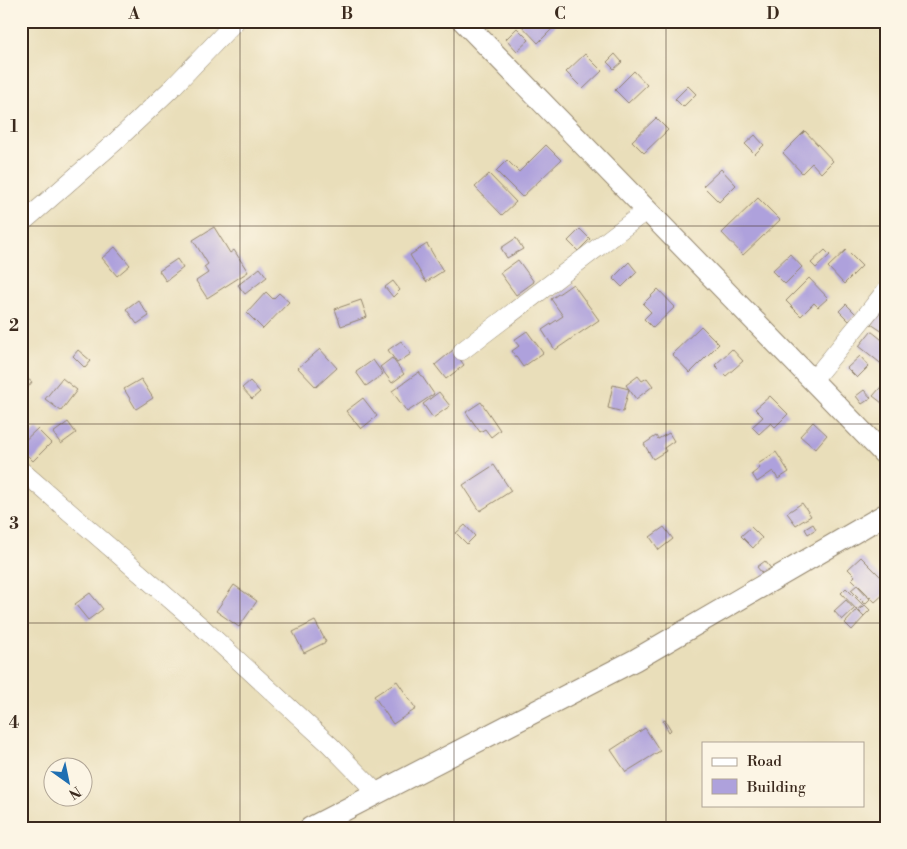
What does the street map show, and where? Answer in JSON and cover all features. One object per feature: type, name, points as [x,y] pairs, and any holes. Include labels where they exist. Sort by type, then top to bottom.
[{"type":"street","points":[[21,224],[115,142],[173,87],[236,21]]},
{"type":"street","points":[[463,21],[886,456]]},
{"type":"street","points":[[462,351],[647,210]]},
{"type":"street","points":[[813,380],[886,290]]},
{"type":"street","points":[[21,470],[203,628],[330,745],[377,793]]},
{"type":"street","points":[[310,828],[635,660],[886,514]]},
{"type":"building","points":[[524,21],[560,21],[538,43],[520,24]]},
{"type":"building","points":[[517,28],[529,40],[517,51],[506,39]]},
{"type":"building","points":[[585,54],[602,71],[583,89],[566,72]]},
{"type":"building","points":[[615,54],[622,62],[614,69],[607,62]]},
{"type":"building","points":[[634,71],[647,85],[628,103],[615,90]]},
{"type":"building","points":[[688,86],[696,94],[683,107],[675,99]]},
{"type":"building","points":[[656,118],[668,130],[644,153],[632,141]]},
{"type":"building","points":[[805,131],[833,161],[821,173],[812,163],[802,173],[783,153]]},
{"type":"building","points":[[755,135],[764,145],[755,154],[745,144]]},
{"type":"building","points":[[546,145],[561,160],[522,197],[496,171],[507,160],[519,172]]},
{"type":"building","points":[[721,169],[736,185],[719,202],[703,186]]},
{"type":"building","points":[[489,174],[516,202],[502,215],[475,187]]},
{"type":"building","points":[[758,198],[780,220],[743,255],[722,233]]},
{"type":"building","points":[[214,227],[230,253],[234,250],[248,272],[207,298],[196,281],[208,273],[204,267],[208,264],[193,240]]},
{"type":"building","points":[[580,229],[590,239],[578,251],[568,241]]},
{"type":"building","points":[[516,238],[523,249],[507,258],[501,248]]},
{"type":"building","points":[[427,244],[443,271],[426,282],[410,255]]},
{"type":"building","points":[[115,247],[130,265],[117,276],[102,258]]},
{"type":"building","points":[[825,250],[830,255],[816,268],[811,263]]},
{"type":"building","points":[[846,250],[862,266],[844,284],[828,267]]},
{"type":"building","points":[[790,254],[802,267],[785,284],[772,271]]},
{"type":"building","points":[[177,259],[183,268],[166,281],[159,271]]},
{"type":"building","points":[[518,260],[534,282],[516,295],[500,273]]},
{"type":"building","points":[[629,262],[637,272],[622,287],[613,278]]},
{"type":"building","points":[[260,268],[267,277],[245,294],[238,285]]},
{"type":"building","points":[[809,278],[828,298],[818,307],[814,303],[801,316],[786,301]]},
{"type":"building","points":[[393,281],[400,290],[393,297],[385,287]]},
{"type":"building","points":[[573,284],[599,320],[555,350],[542,330],[563,316],[551,299]]},
{"type":"building","points":[[658,289],[675,307],[653,328],[644,319],[651,312],[643,304]]},
{"type":"building","points":[[266,292],[273,299],[279,293],[289,302],[263,329],[247,313]]},
{"type":"building","points":[[138,300],[149,316],[137,324],[126,309]]},
{"type":"building","points":[[361,300],[367,317],[341,326],[335,309]]},
{"type":"building","points":[[846,304],[856,314],[849,321],[839,311]]},
{"type":"building","points":[[882,309],[886,311],[886,334],[871,324]]},
{"type":"building","points":[[701,326],[719,344],[690,373],[672,354]]},
{"type":"building","points":[[527,331],[543,353],[523,367],[512,351],[519,346],[514,340]]},
{"type":"building","points":[[871,331],[886,343],[886,363],[884,366],[859,346]]},
{"type":"building","points":[[401,341],[411,354],[397,363],[388,350]]},
{"type":"building","points":[[320,349],[337,368],[316,387],[298,368]]},
{"type":"building","points":[[732,349],[743,361],[726,376],[715,365]]},
{"type":"building","points":[[78,350],[91,361],[85,368],[73,356]]},
{"type":"building","points":[[453,350],[464,365],[446,379],[435,365]]},
{"type":"building","points":[[860,356],[869,366],[857,378],[847,368]]},
{"type":"building","points":[[392,358],[404,374],[392,383],[380,367]]},
{"type":"building","points":[[373,360],[383,374],[366,386],[356,372]]},
{"type":"building","points":[[419,372],[434,394],[407,412],[392,391]]},
{"type":"building","points":[[638,376],[642,381],[647,378],[653,386],[636,399],[626,385]]},
{"type":"building","points":[[26,378],[32,382],[25,391],[21,388],[21,385]]},
{"type":"building","points":[[62,378],[77,390],[61,411],[45,399]]},
{"type":"building","points":[[141,379],[153,398],[136,409],[124,389]]},
{"type":"building","points":[[250,381],[260,392],[252,399],[242,388]]},
{"type":"building","points":[[886,381],[886,393],[883,396],[886,398],[886,406],[873,396]]},
{"type":"building","points":[[613,385],[629,389],[623,412],[608,408]]},
{"type":"building","points":[[864,390],[871,398],[862,404],[856,396]]},
{"type":"building","points":[[439,392],[450,406],[433,418],[423,404]]},
{"type":"building","points":[[770,396],[788,414],[775,427],[771,423],[759,434],[752,427],[763,417],[755,409]]},
{"type":"building","points":[[363,398],[377,416],[361,429],[346,411]]},
{"type":"building","points":[[481,402],[500,430],[491,437],[485,429],[480,432],[466,412]]},
{"type":"building","points":[[68,422],[76,433],[61,444],[53,433]]},
{"type":"building","points":[[813,422],[827,435],[815,449],[800,436]]},
{"type":"building","points":[[37,429],[51,443],[33,461],[21,449],[21,444]]},
{"type":"building","points":[[669,433],[674,441],[664,448],[666,451],[653,459],[644,444],[656,436],[658,439]]},
{"type":"building","points":[[776,452],[789,472],[778,479],[773,471],[757,482],[752,474],[760,468],[758,464]]},
{"type":"building","points":[[494,465],[511,491],[480,511],[463,485]]},
{"type":"building","points":[[802,503],[811,516],[796,525],[787,513]]},
{"type":"building","points":[[813,524],[816,529],[808,534],[805,529]]},
{"type":"building","points":[[465,525],[475,536],[467,544],[456,533]]},
{"type":"building","points":[[664,527],[673,539],[659,550],[650,537]]},
{"type":"building","points":[[751,527],[762,538],[753,548],[741,536]]},
{"type":"building","points":[[861,557],[886,582],[886,592],[875,602],[852,579],[855,576],[848,569]]},
{"type":"building","points":[[765,561],[773,571],[765,577],[757,567]]},
{"type":"building","points":[[234,585],[257,601],[239,627],[216,611]]},
{"type":"building","points":[[857,585],[870,599],[865,604],[851,590]]},
{"type":"building","points":[[846,588],[863,605],[857,610],[841,593]]},
{"type":"building","points":[[90,593],[103,609],[88,620],[75,604]]},
{"type":"building","points":[[846,600],[854,609],[842,620],[834,611]]},
{"type":"building","points":[[865,605],[870,610],[864,616],[859,611]]},
{"type":"building","points":[[857,610],[864,617],[852,630],[845,623]]},
{"type":"building","points":[[315,621],[326,642],[304,653],[293,632]]},
{"type":"building","points":[[397,681],[416,709],[393,724],[374,696]]},
{"type":"building","points":[[665,720],[671,730],[669,732],[663,721]]},
{"type":"building","points":[[645,728],[660,751],[626,772],[611,750]]}]
